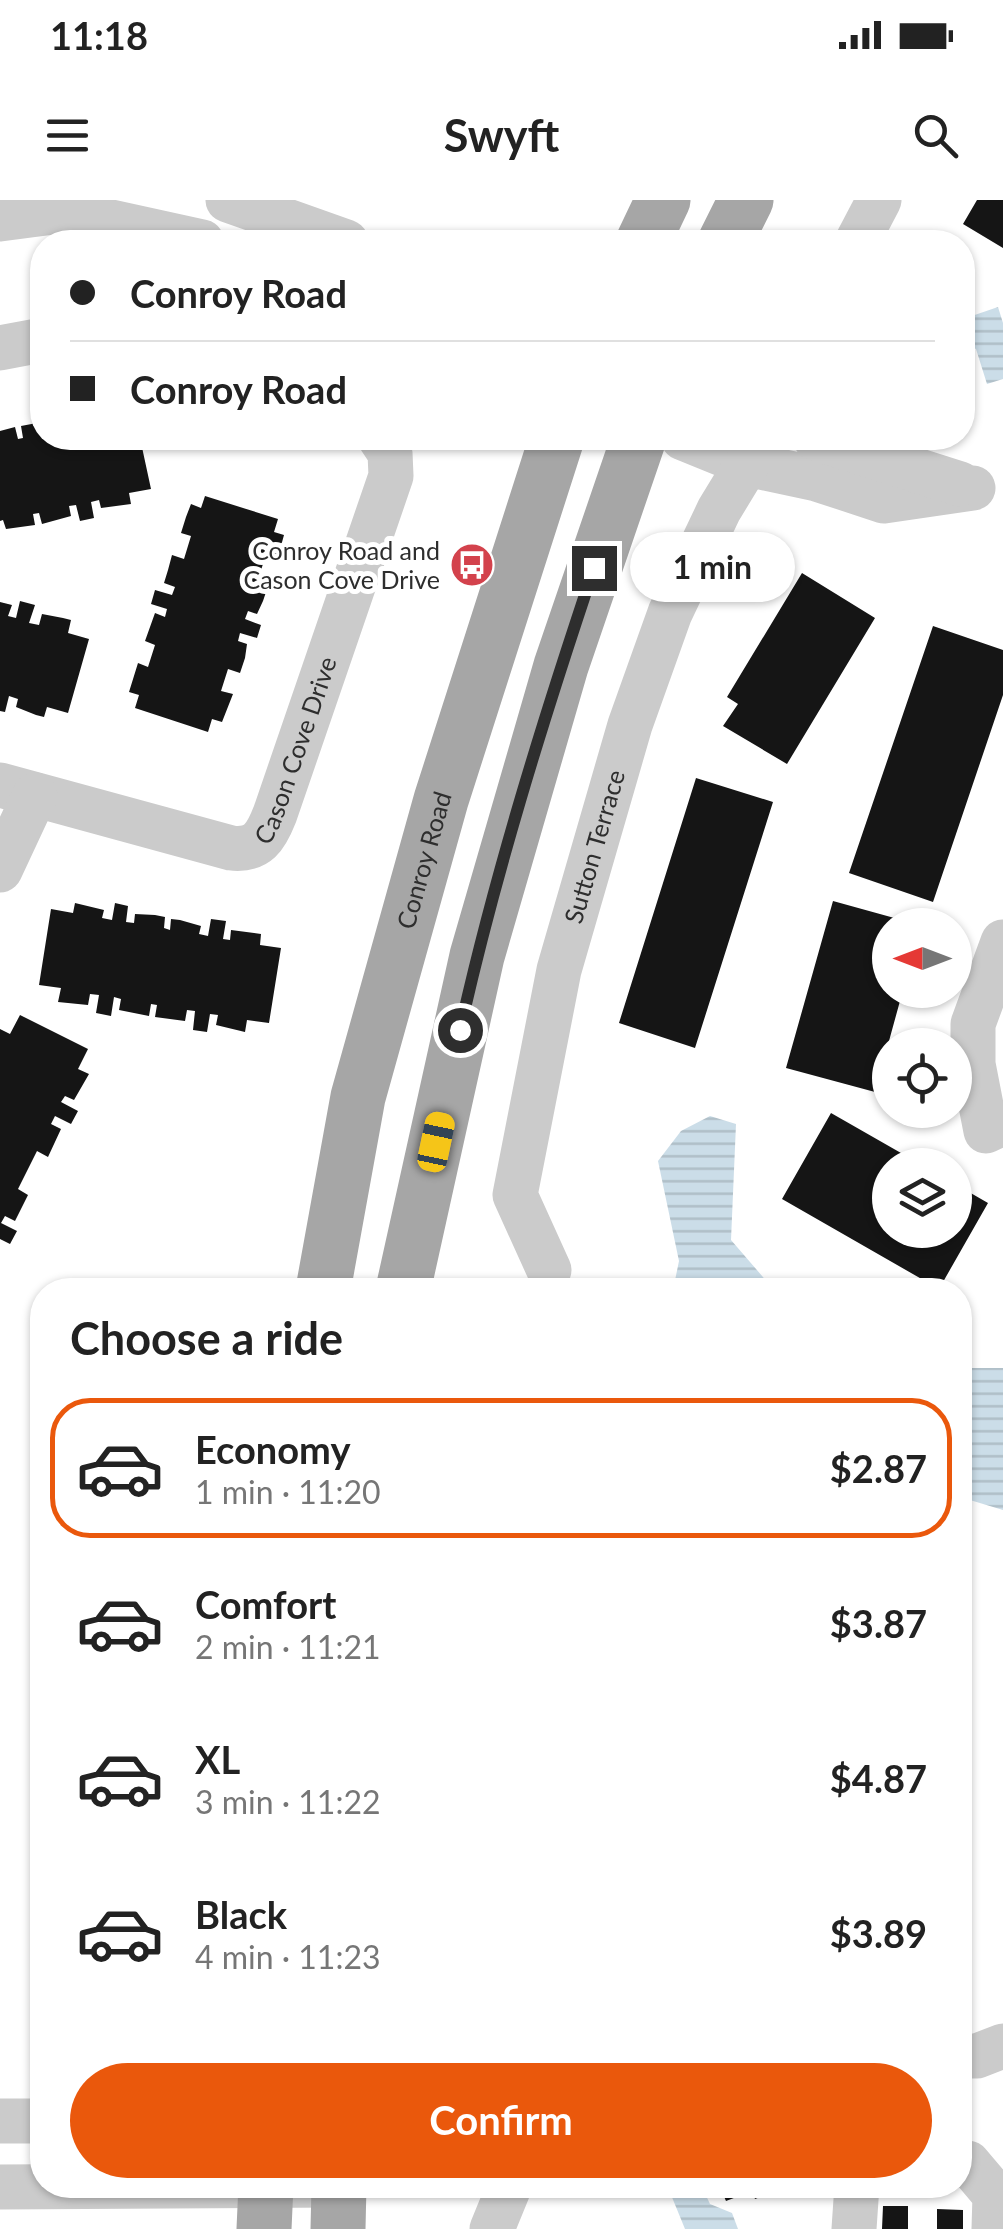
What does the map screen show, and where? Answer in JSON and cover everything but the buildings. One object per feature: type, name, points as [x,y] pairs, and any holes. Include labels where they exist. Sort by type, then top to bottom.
[{"type":"main road","points":[[649,230],[663,200]]},
{"type":"main road","points":[[731,230],[746,200]]},
{"type":"main road","name":"Conroy Road","points":[[325,1278],[358,1097],[441,800],[554,450]]},
{"type":"main road","points":[[406,1278],[476,956],[562,666],[634,450]]},
{"type":"main road","points":[[264,2229],[265,2198]]},
{"type":"main road","points":[[338,2229],[340,2198]]},
{"type":"street","points":[[228,200],[312,230]]},
{"type":"street","points":[[863,230],[880,200]]},
{"type":"street","points":[[0,219],[61,211],[141,230]]},
{"type":"street","points":[[0,348],[30,342]]},
{"type":"street","name":"Cason Cove Drive","points":[[0,870],[18,790],[232,848],[254,847],[262,841],[275,814],[390,476],[388,450]]},
{"type":"street","points":[[855,450],[988,490]]},
{"type":"street","points":[[752,451],[817,479],[884,501],[988,490]]},
{"type":"street","name":"Sutton Terrace","points":[[549,1270],[516,1195],[559,970],[630,724],[670,613],[752,451]]},
{"type":"street","points":[[1003,942],[973,1024],[973,1064],[986,1131],[1003,1123]]},
{"type":"street","points":[[972,2056],[1003,2046]]},
{"type":"street","points":[[0,2121],[30,2121]]},
{"type":"street","points":[[972,2168],[995,2194],[994,2229]]},
{"type":"street","points":[[0,2187],[30,2187]]},
{"type":"street","points":[[492,2229],[505,2198]]},
{"type":"street","points":[[854,2229],[855,2198]]},
{"type":"water","points":[[998,307],[1003,323],[1003,379],[987,384],[975,349],[975,315]]},
{"type":"water","points":[[710,1116],[736,1124],[731,1240],[764,1278],[675,1278],[679,1261],[658,1161],[681,1131]]},
{"type":"water","points":[[972,1368],[1003,1368],[1003,1510],[972,1501]]},
{"type":"water","points":[[672,2198],[707,2198],[710,2204],[732,2213],[738,2229],[685,2229]]},
{"type":"place","name":"Conroy Road and Cason Cove Drive","points":[[472,565]]},
{"type":"route","points":[[460,1030],[476,956],[594,568]]}]
